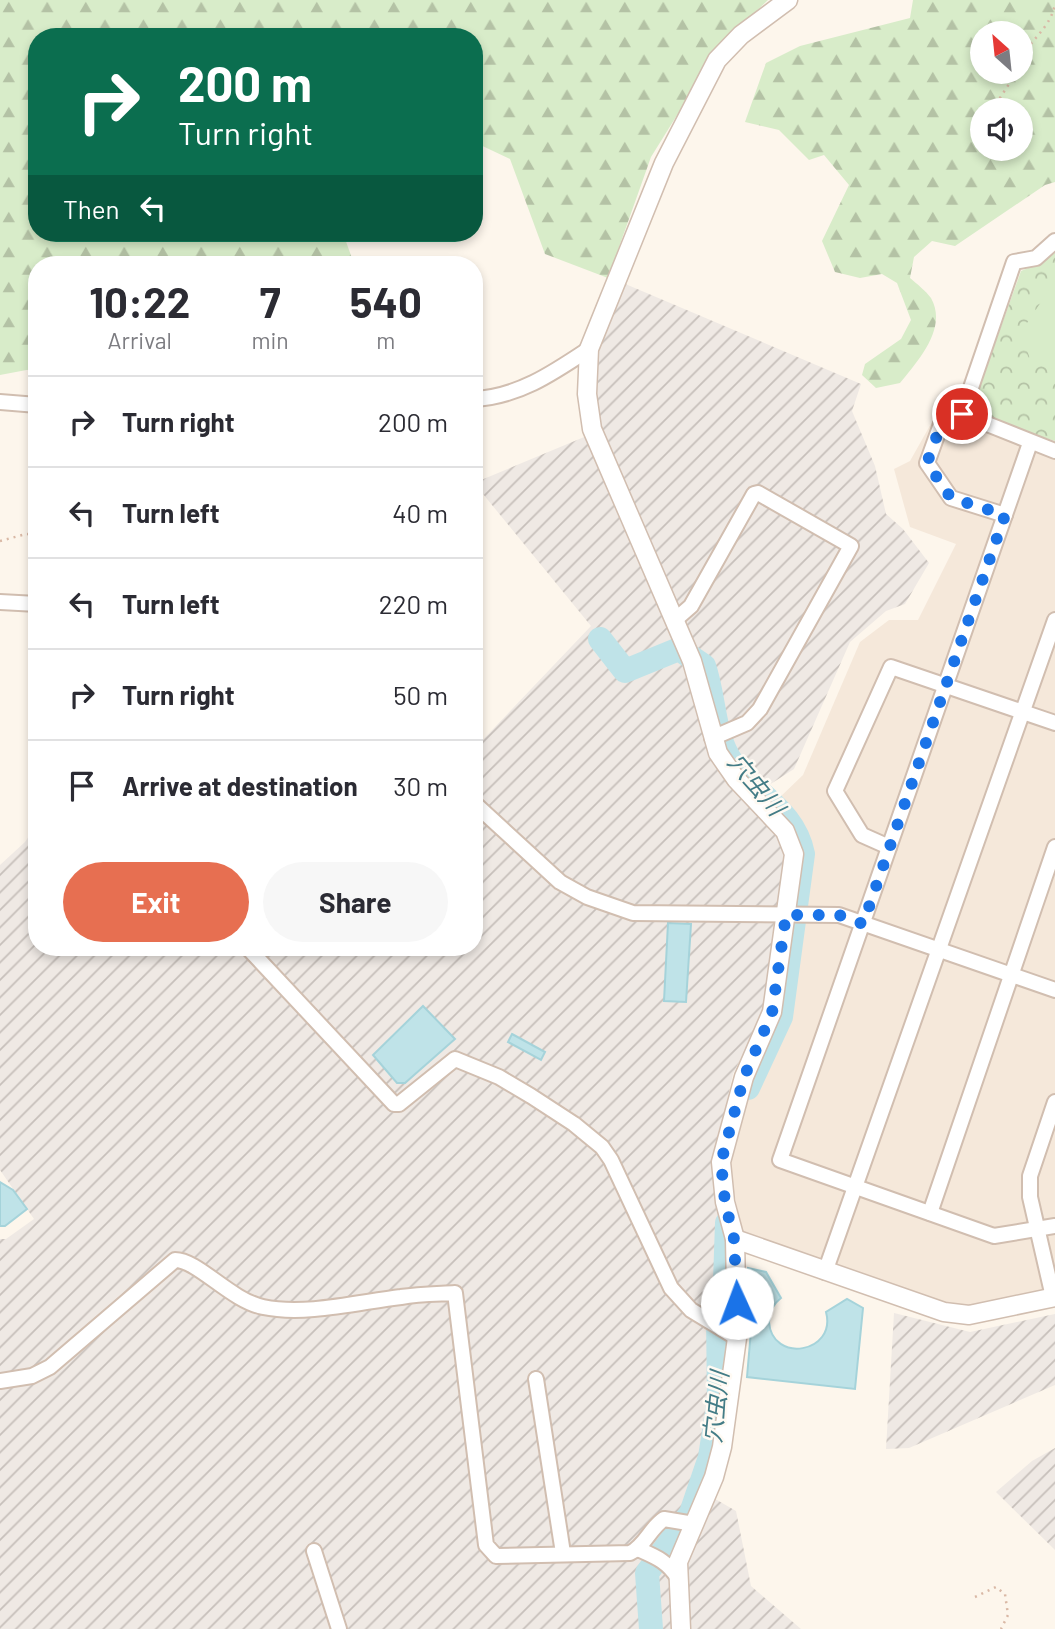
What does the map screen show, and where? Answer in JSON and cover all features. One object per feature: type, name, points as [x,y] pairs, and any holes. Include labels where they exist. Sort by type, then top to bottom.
[{"type":"street","points":[[681,1629],[678,1562],[714,1477],[722,1447],[737,1338],[734,1239],[725,1202],[721,1162],[744,1077],[772,1013],[794,855],[792,842],[776,820],[729,770],[712,738],[692,661],[592,429],[587,394],[589,349],[664,163],[717,60],[741,35],[788,0]]},
{"type":"street","points":[[962,414],[1014,262],[1036,258],[1055,241]]},
{"type":"street","points":[[483,398],[521,389],[589,349]]},
{"type":"street","points":[[0,401],[28,404]]},
{"type":"street","points":[[1005,515],[951,498],[927,463],[944,416],[962,414],[1055,451]]},
{"type":"street","points":[[1030,443],[780,1160],[994,1236],[1055,1226]]},
{"type":"street","points":[[675,620],[691,606],[754,494],[758,493],[851,546],[760,709],[747,723],[712,738]]},
{"type":"street","points":[[0,602],[28,604]]},
{"type":"street","points":[[825,1272],[1055,621]]},
{"type":"street","points":[[890,847],[862,835],[835,791],[891,667],[1055,723]]},
{"type":"street","points":[[483,811],[560,882],[598,901],[633,913],[839,915],[938,952],[1055,990]]},
{"type":"street","points":[[930,1213],[1055,847]]},
{"type":"street","points":[[255,956],[394,1104],[399,1104],[455,1059],[499,1077],[582,1130],[611,1160],[671,1288],[691,1310],[737,1338]]},
{"type":"street","points":[[734,1239],[825,1272],[956,1313],[969,1315],[1054,1297],[1030,1197],[1030,1176],[1055,1102]]},
{"type":"street","points":[[0,1381],[32,1376],[50,1367],[175,1260],[187,1260],[246,1303],[267,1308],[329,1307],[455,1293],[486,1545],[496,1556],[630,1553],[638,1549],[654,1525],[664,1518],[694,1524]]},
{"type":"street","points":[[536,1379],[563,1553]]},
{"type":"street","points":[[638,1549],[655,1554],[670,1565],[678,1578]]},
{"type":"street","points":[[314,1551],[339,1629]]},
{"type":"path","points":[[1033,41],[1046,29],[1055,5]]},
{"type":"path","points":[[0,541],[28,534]]},
{"type":"path","points":[[975,1597],[996,1587],[1005,1594],[1008,1615],[1001,1629]]},
{"type":"shaded area","points":[[623,283],[861,384],[852,411],[875,466],[886,514],[903,529],[929,563],[905,604],[886,611],[850,642],[794,769],[752,796],[787,850],[786,864],[774,924],[763,1014],[733,1074],[712,1167],[723,1238],[724,1277],[716,1316],[718,1385],[698,1489],[736,1511],[751,1586],[801,1629],[0,1629],[0,1239],[6,1239],[34,1219],[0,1170],[0,865],[28,838],[28,956],[483,956],[483,740],[591,626],[483,494],[483,479],[601,430],[593,392],[602,333]]},
{"type":"shaded area","points":[[941,406],[1055,445],[1055,1291],[962,1308],[944,1305],[743,1233],[727,1162],[752,1080],[779,1016],[805,848],[777,800],[803,775],[860,642],[889,620],[918,620],[956,544],[910,527],[894,469],[910,461]]},
{"type":"shaded area","points":[[894,1313],[970,1332],[1055,1314],[1055,1385],[909,1448],[886,1449]]},
{"type":"shaded area","points":[[1055,1448],[1055,1550],[996,1492],[1032,1461]]},
{"type":"green space","points":[[0,0],[768,0],[720,46],[651,157],[608,278],[545,254],[510,159],[483,146],[483,28],[28,28],[28,242],[346,242],[351,256],[28,256],[28,370],[0,375]]},
{"type":"green space","points":[[913,0],[1055,0],[1055,182],[1045,185],[955,246],[932,241],[914,257],[910,278],[931,298],[936,321],[929,344],[900,383],[876,388],[862,375],[865,364],[901,339],[911,320],[897,283],[882,274],[860,278],[835,272],[822,241],[849,185],[824,155],[809,160],[779,130],[745,122],[766,63],[800,46],[910,18]]},
{"type":"green space","points":[[1055,251],[1055,441],[975,416],[971,410],[1021,271],[1040,263]]},
{"type":"green space","points":[[1055,281],[1055,370],[1030,359],[1021,332]]},
{"type":"water","points":[[668,923],[691,924],[686,1002],[664,1001]]},
{"type":"water","points":[[423,1006],[455,1039],[405,1083],[397,1083],[373,1055]]},
{"type":"water","points":[[512,1034],[545,1052],[541,1060],[508,1042]]},
{"type":"water","points":[[0,1182],[13,1190],[27,1209],[5,1226],[0,1226]]},
{"type":"water","points":[[748,1268],[766,1272],[781,1298],[772,1308],[769,1322],[773,1335],[781,1344],[791,1348],[803,1348],[822,1337],[827,1326],[826,1312],[847,1299],[863,1308],[855,1389],[747,1377],[752,1319]]},
{"type":"waterway","name":"穴虫川","points":[[600,639],[625,671],[679,649],[704,666],[719,735],[728,756],[747,780],[781,812],[798,838],[803,854],[781,1017],[748,1088]]},
{"type":"waterway","name":"穴虫川","points":[[651,1629],[647,1573],[691,1513],[710,1457],[719,1399],[718,1316],[725,1281],[727,1223]]},
{"type":"route","points":[[737,1303],[734,1239],[725,1202],[721,1162],[726,1134],[744,1077],[772,1013],[786,915],[839,915],[863,924],[1005,515],[951,498],[927,463],[944,416],[962,414]]}]
